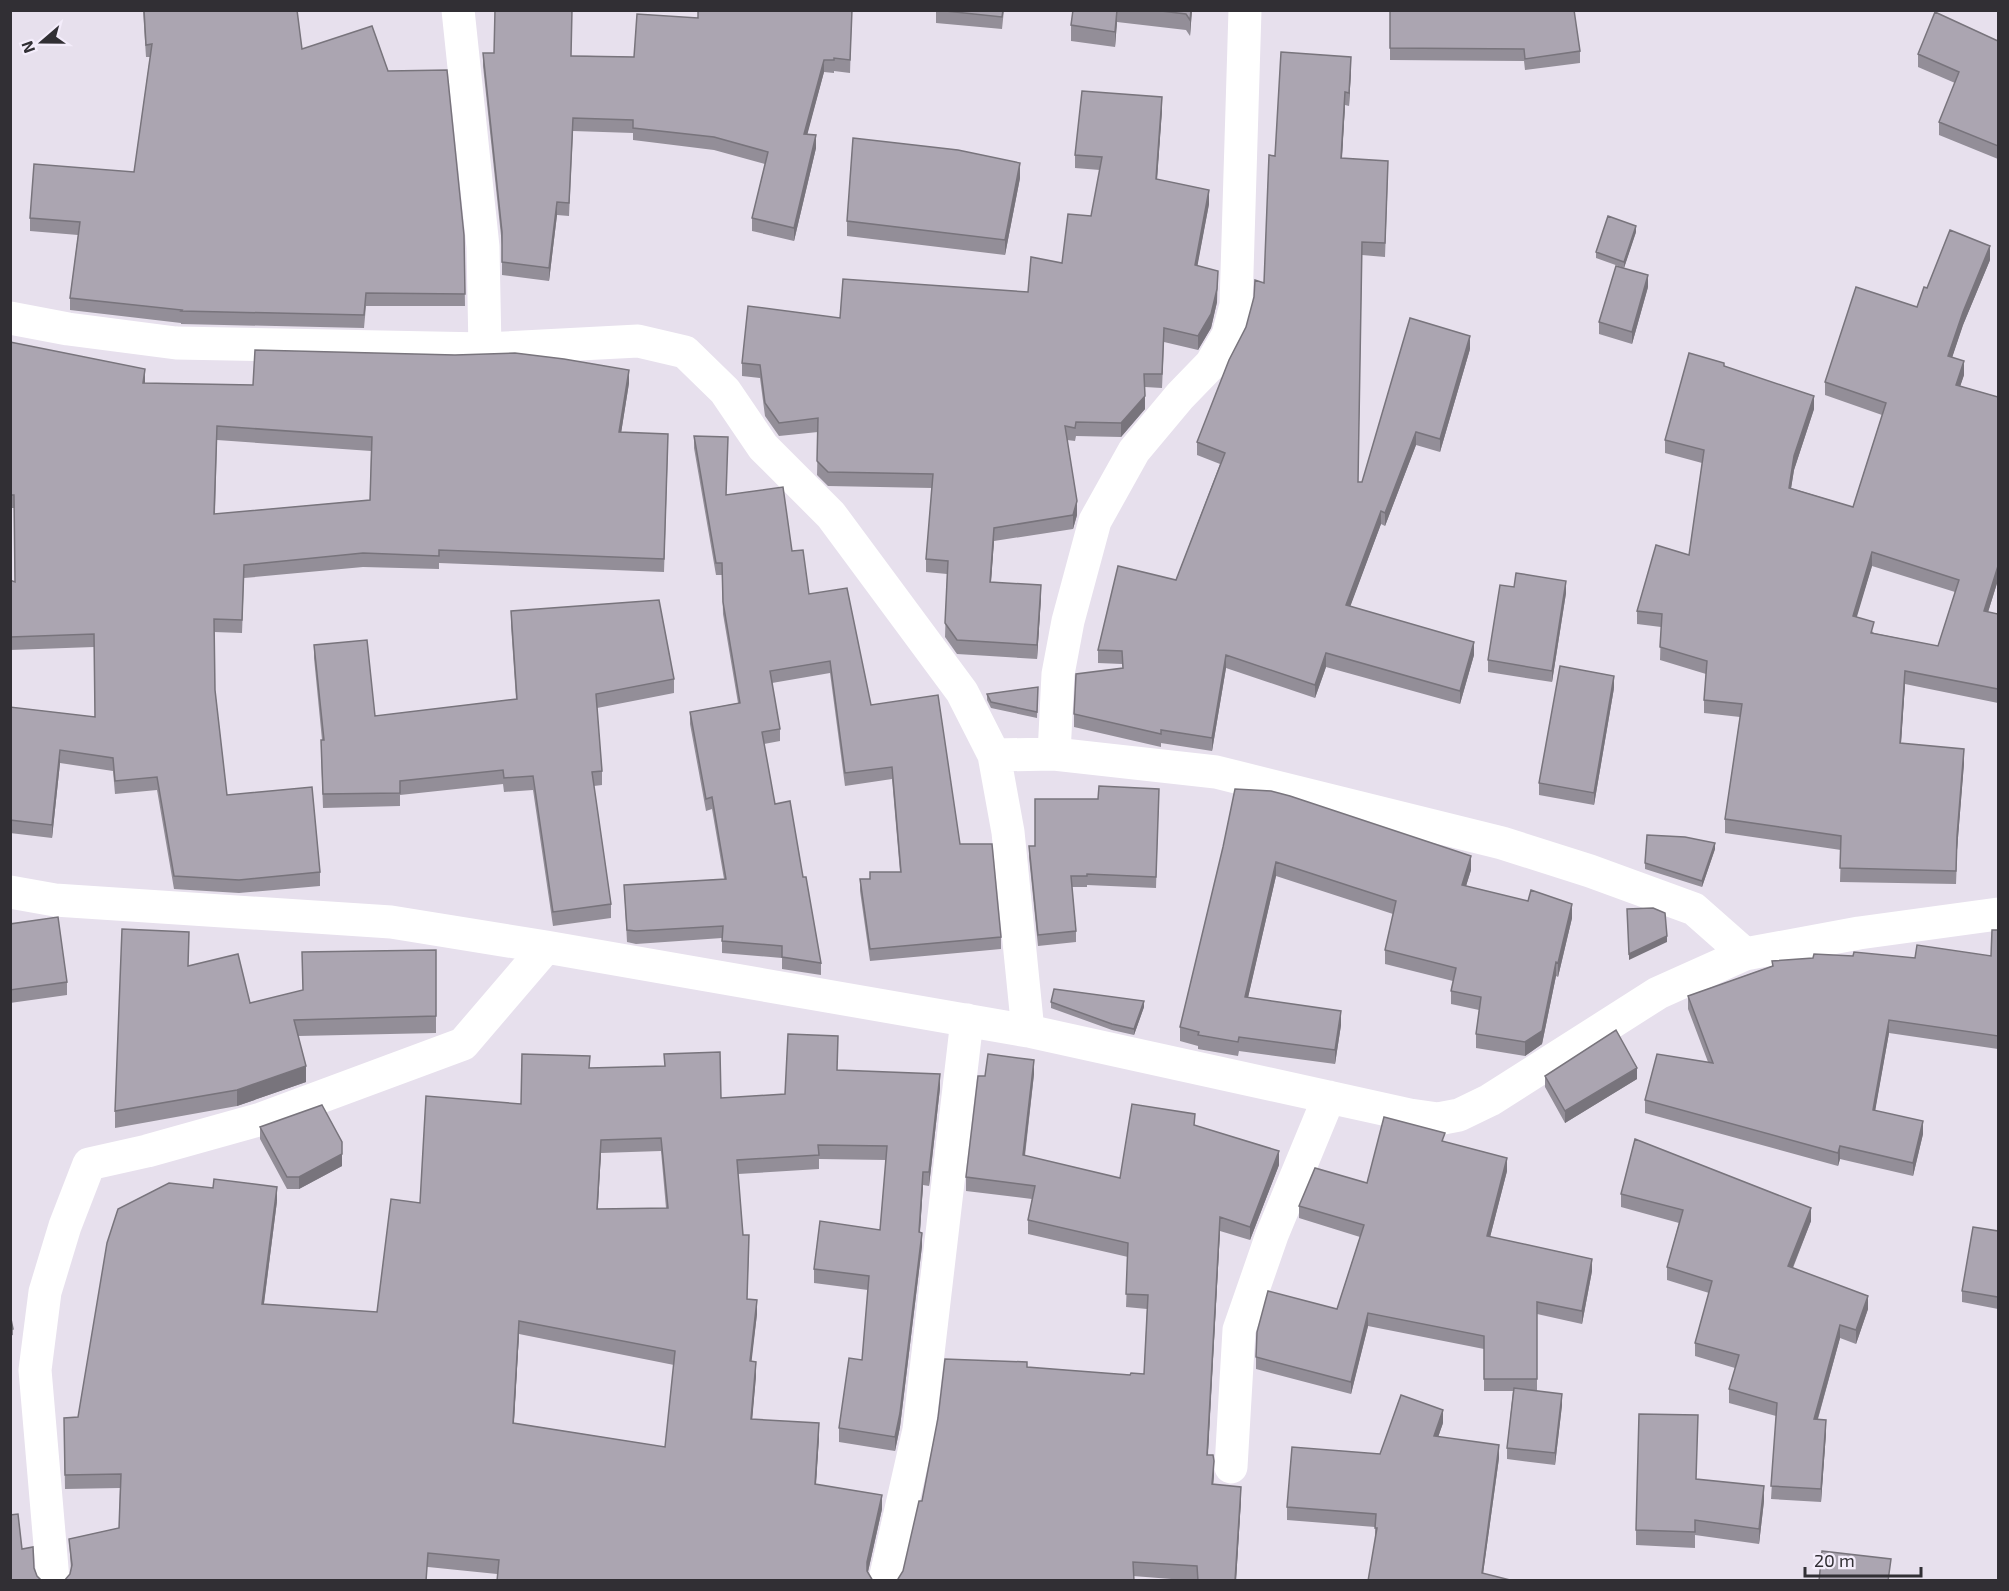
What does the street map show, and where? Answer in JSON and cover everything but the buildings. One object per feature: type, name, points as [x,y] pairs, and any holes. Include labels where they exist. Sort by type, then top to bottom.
[{"type":"street","points":[[458,10],[483,247],[485,349]]},
{"type":"street","points":[[1054,754],[1058,674],[1068,621],[1095,521],[1134,451],[1210,364],[1228,335],[1236,305],[1245,10]]},
{"type":"street","points":[[10,318],[68,329],[176,343],[485,349],[638,341],[685,352],[725,392],[763,447],[831,515],[963,692],[994,755],[1008,832],[1028,1031]]},
{"type":"street","points":[[994,755],[1054,754],[1216,771],[1502,843],[1590,871],[1694,909],[1745,954]]},
{"type":"street","points":[[10,892],[55,900],[391,922],[546,946],[1028,1031],[1410,1115],[1438,1119],[1459,1114],[1491,1100],[1658,993],[1745,954],[1859,933],[1998,914]]},
{"type":"street","points":[[53,1581],[35,1370],[45,1292],[65,1226],[89,1164],[147,1151],[258,1120],[463,1044],[546,946]]},
{"type":"street","points":[[885,1581],[919,1431],[967,1020]]},
{"type":"street","points":[[1231,1467],[1239,1330],[1272,1235],[1329,1097]]}]
